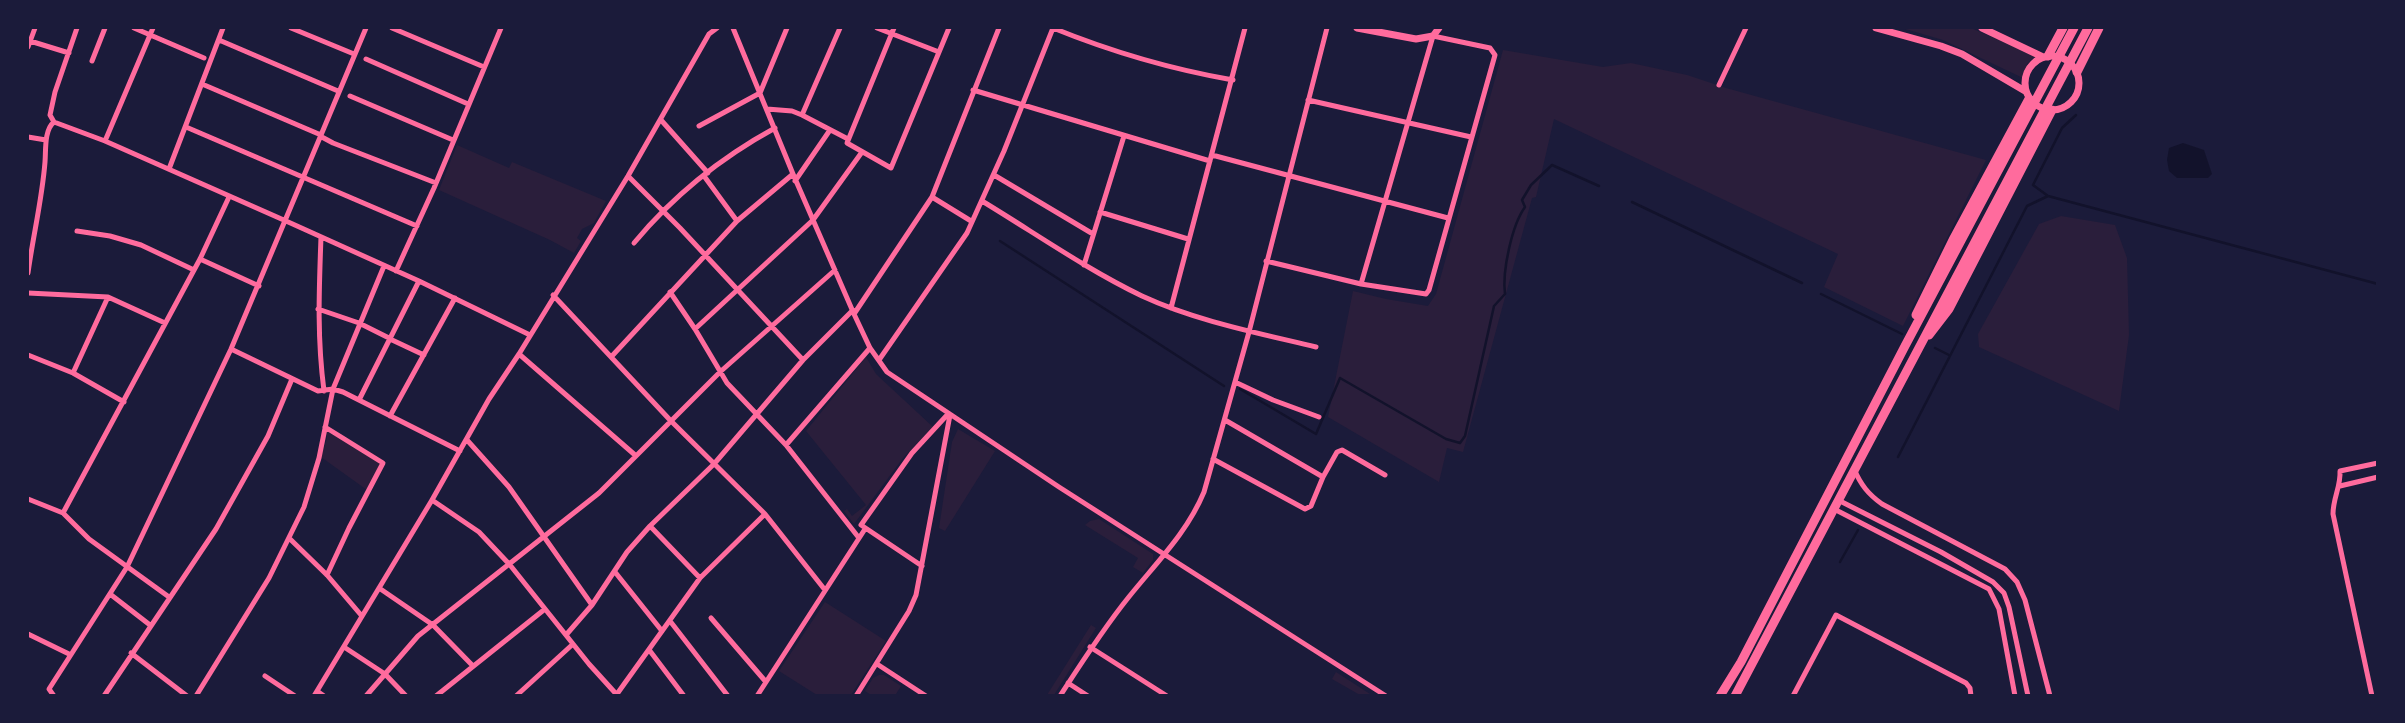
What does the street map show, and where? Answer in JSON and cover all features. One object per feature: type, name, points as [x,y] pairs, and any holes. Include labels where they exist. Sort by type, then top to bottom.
[{"type":"main road","points":[[2045,56],[2063,28]]},
{"type":"main road","points":[[1720,696],[1741,662],[1905,346],[1951,263],[2074,28]]},
{"type":"main road","points":[[1735,696],[1913,355],[2088,28]]},
{"type":"main road","points":[[2077,72],[2099,28]]},
{"type":"main road","points":[[1905,346],[1921,303],[2027,95]]},
{"type":"main road","points":[[1913,355],[1949,309],[2052,110]]},
{"type":"street","points":[[35,28],[29,44],[69,53]]},
{"type":"street","points":[[77,28],[55,92],[50,115],[54,122],[105,141],[286,221],[419,281],[530,335]]},
{"type":"street","points":[[92,61],[105,28]]},
{"type":"street","points":[[134,28],[204,58]]},
{"type":"street","points":[[105,141],[153,28]]},
{"type":"street","points":[[170,170],[223,28]]},
{"type":"street","points":[[291,28],[354,54]]},
{"type":"street","points":[[54,696],[49,688],[69,654],[127,567],[231,349],[366,28]]},
{"type":"street","points":[[392,28],[410,34],[484,67]]},
{"type":"street","points":[[410,34],[413,28]]},
{"type":"street","points":[[396,271],[436,183],[499,28]]},
{"type":"street","points":[[324,696],[316,693],[361,615],[432,500],[489,399],[519,354],[553,295],[628,176],[709,34],[717,28]]},
{"type":"street","points":[[733,28],[792,174],[853,312],[870,348],[887,372],[949,415],[1386,696]]},
{"type":"street","points":[[699,126],[760,93],[787,28]]},
{"type":"street","points":[[802,115],[840,28]]},
{"type":"street","points":[[877,28],[939,52]]},
{"type":"street","points":[[894,28],[847,143],[891,168],[949,28]]},
{"type":"street","points":[[566,635],[592,605],[614,572],[618,562],[650,526],[714,464],[803,360],[853,312],[932,197],[999,28]]},
{"type":"street","points":[[879,360],[967,233],[994,175],[1053,28],[1141,60],[1233,80]]},
{"type":"street","points":[[1171,308],[1188,239],[1233,80],[1245,28]]},
{"type":"street","points":[[1060,696],[1090,647],[1166,554],[1196,509],[1225,420],[1249,332],[1327,28]]},
{"type":"street","points":[[1266,260],[1361,284],[1421,295],[1426,294],[1429,290],[1495,55],[1490,48],[1433,36],[1416,39],[1357,28]]},
{"type":"street","points":[[1361,284],[1433,36],[1439,28]]},
{"type":"street","points":[[1719,85],[1746,28]]},
{"type":"street","points":[[1876,28],[1941,46],[1962,54],[2027,95],[2036,105],[2052,110],[2060,109],[2072,101],[2079,87],[2077,72],[2068,60],[2055,56],[2045,56],[1986,28]]},
{"type":"street","points":[[219,40],[338,91]]},
{"type":"street","points":[[2027,95],[2025,74],[2029,67],[2045,56]]},
{"type":"street","points":[[366,59],[468,104]]},
{"type":"street","points":[[202,84],[320,135],[330,142],[436,183]]},
{"type":"street","points":[[973,90],[1022,103],[1124,136],[1448,218]]},
{"type":"street","points":[[350,96],[454,140]]},
{"type":"street","points":[[1308,100],[1471,138]]},
{"type":"street","points":[[766,109],[792,111],[848,139]]},
{"type":"street","points":[[660,120],[706,175],[737,221]]},
{"type":"street","points":[[28,273],[36,230],[46,140],[51,124],[54,122]]},
{"type":"street","points":[[186,127],[417,226]]},
{"type":"street","points":[[634,243],[663,210],[728,155],[775,128]]},
{"type":"street","points":[[795,180],[830,130]]},
{"type":"street","points":[[1084,265],[1124,136]]},
{"type":"street","points":[[28,137],[46,140]]},
{"type":"street","points":[[695,329],[813,220],[862,152]]},
{"type":"street","points":[[612,356],[737,221],[792,174]]},
{"type":"street","points":[[994,175],[1093,234]]},
{"type":"street","points":[[628,176],[663,210],[803,360]]},
{"type":"street","points":[[63,513],[200,259],[229,197]]},
{"type":"street","points":[[932,197],[972,221]]},
{"type":"street","points":[[982,201],[1084,265],[1142,296],[1171,308],[1249,332],[1316,347]]},
{"type":"street","points":[[1100,212],[1188,239]]},
{"type":"street","points":[[77,230],[110,236],[141,245],[194,270]]},
{"type":"street","points":[[321,237],[318,309],[319,349],[324,390]]},
{"type":"street","points":[[200,259],[258,286]]},
{"type":"street","points":[[196,696],[269,578],[304,507],[317,466],[333,389],[384,266]]},
{"type":"street","points":[[366,696],[418,636],[599,493],[720,372],[835,270]]},
{"type":"street","points":[[359,400],[419,281]]},
{"type":"street","points":[[670,292],[695,329],[720,372],[756,416],[786,445],[859,538]]},
{"type":"street","points":[[28,293],[108,296],[165,323]]},
{"type":"street","points":[[553,295],[670,420],[764,514],[825,590]]},
{"type":"street","points":[[73,373],[108,296]]},
{"type":"street","points":[[390,416],[455,298]]},
{"type":"street","points":[[318,309],[359,323],[424,356]]},
{"type":"street","points":[[786,445],[870,348]]},
{"type":"street","points":[[231,349],[318,391],[333,389],[359,400],[460,451]]},
{"type":"street","points":[[519,354],[635,455]]},
{"type":"street","points":[[28,355],[73,373],[124,402]]},
{"type":"street","points":[[104,696],[131,653],[216,529],[268,436],[292,380]]},
{"type":"street","points":[[1235,382],[1273,400],[1319,417]]},
{"type":"street","points":[[922,566],[865,529],[861,523],[912,453],[949,415]]},
{"type":"street","points":[[856,696],[913,603],[922,566],[949,415]]},
{"type":"street","points":[[1225,420],[1323,477]]},
{"type":"street","points":[[325,427],[383,463],[327,575]]},
{"type":"street","points":[[467,440],[509,487],[592,605]]},
{"type":"street","points":[[1213,459],[1305,509],[1311,506],[1323,477],[1337,452],[1342,450],[1385,475]]},
{"type":"street","points":[[2372,696],[2333,514],[2333,502],[2340,486],[2340,471],[2378,463]]},
{"type":"street","points":[[1854,469],[1860,484],[1870,496],[1882,504],[2005,568],[2017,582],[2025,600],[2050,696]]},
{"type":"street","points":[[2340,486],[2378,477]]},
{"type":"street","points":[[28,499],[63,513],[89,539],[169,597]]},
{"type":"street","points":[[432,500],[479,532],[510,565],[573,644],[617,695],[700,578],[764,514]]},
{"type":"street","points":[[1838,500],[1941,552],[1993,582],[2004,593],[2009,607],[2028,696]]},
{"type":"street","points":[[1833,509],[1989,589],[1999,609],[2015,696]]},
{"type":"street","points":[[650,526],[700,578]]},
{"type":"street","points":[[757,696],[865,529]]},
{"type":"street","points":[[289,538],[327,575],[361,615]]},
{"type":"street","points":[[614,572],[662,631]]},
{"type":"street","points":[[379,588],[433,625],[473,666]]},
{"type":"street","points":[[110,594],[150,625]]},
{"type":"street","points":[[436,696],[545,609]]},
{"type":"street","points":[[1793,696],[1836,615],[1966,683],[1970,688],[1972,696]]},
{"type":"street","points":[[711,618],[766,682]]},
{"type":"street","points":[[670,621],[728,696]]},
{"type":"street","points":[[28,634],[69,654]]},
{"type":"street","points":[[516,696],[573,644]]},
{"type":"street","points":[[344,647],[386,674],[406,696]]},
{"type":"street","points":[[1090,647],[1167,696]]},
{"type":"street","points":[[650,651],[684,696]]},
{"type":"street","points":[[131,653],[187,696]]},
{"type":"street","points":[[877,664],[926,696]]},
{"type":"street","points":[[265,676],[295,696]]},
{"type":"street","points":[[1068,683],[1088,696]]},
{"type":"shaded area","points":[[1902,28],[1971,28],[2036,56],[2027,64],[2023,78],[1943,40]]},
{"type":"shaded area","points":[[1503,50],[1603,67],[1631,63],[1687,75],[1726,88],[1986,160],[1903,326],[1824,287],[1838,254],[1554,119],[1536,197],[1532,198],[1463,452],[1447,448],[1439,482],[1328,417],[1353,291],[1428,306],[1436,294]]},
{"type":"shaded area","points":[[2183,143],[2204,150],[2212,174],[2208,178],[2177,178],[2169,171],[2167,160],[2169,148]]},
{"type":"shaded area","points":[[457,145],[509,168],[512,162],[606,201],[594,223],[582,229],[577,238],[581,241],[574,253],[550,240],[439,190]]},
{"type":"shaded area","points":[[2061,216],[2115,225],[2127,258],[2129,335],[2119,411],[1979,347],[1978,334],[2039,224]]},
{"type":"shaded area","points":[[866,357],[876,374],[933,427],[903,458],[854,524],[844,511],[847,509],[852,516],[866,505],[806,431]]},
{"type":"shaded area","points":[[958,429],[995,451],[945,531],[939,528],[952,442]]},
{"type":"shaded area","points":[[327,430],[381,463],[367,490],[321,457],[327,438]]},
{"type":"shaded area","points":[[1099,519],[1153,554],[1153,560],[1143,573],[1133,567],[1138,558],[1085,525],[1090,521]]},
{"type":"shaded area","points":[[825,602],[886,641],[851,695],[817,695],[779,671]]},
{"type":"shaded area","points":[[1091,625],[1096,628],[1054,695],[1047,695]]},
{"type":"shaded area","points":[[1336,672],[1370,694],[1360,695],[1332,679]]},
{"type":"shaded area","points":[[884,675],[901,686],[897,695],[871,695],[865,691],[873,678]]},
{"type":"waterway","points":[[2076,115],[2062,128],[2033,185],[2048,196],[2378,284]]},
{"type":"waterway","points":[[1240,389],[1316,434],[1340,378],[1446,439],[1460,443],[1465,436],[1494,306],[1505,294],[1504,284],[1509,249],[1516,225],[1525,207],[1522,200],[1531,185],[1552,165],[1599,186]]},
{"type":"waterway","points":[[1898,457],[2027,206],[2048,196]]},
{"type":"waterway","points":[[1632,202],[1802,283]]},
{"type":"waterway","points":[[1000,241],[1224,386]]},
{"type":"waterway","points":[[1821,294],[1902,334]]},
{"type":"waterway","points":[[1935,348],[1949,355]]},
{"type":"waterway","points":[[1840,562],[1858,530]]}]
